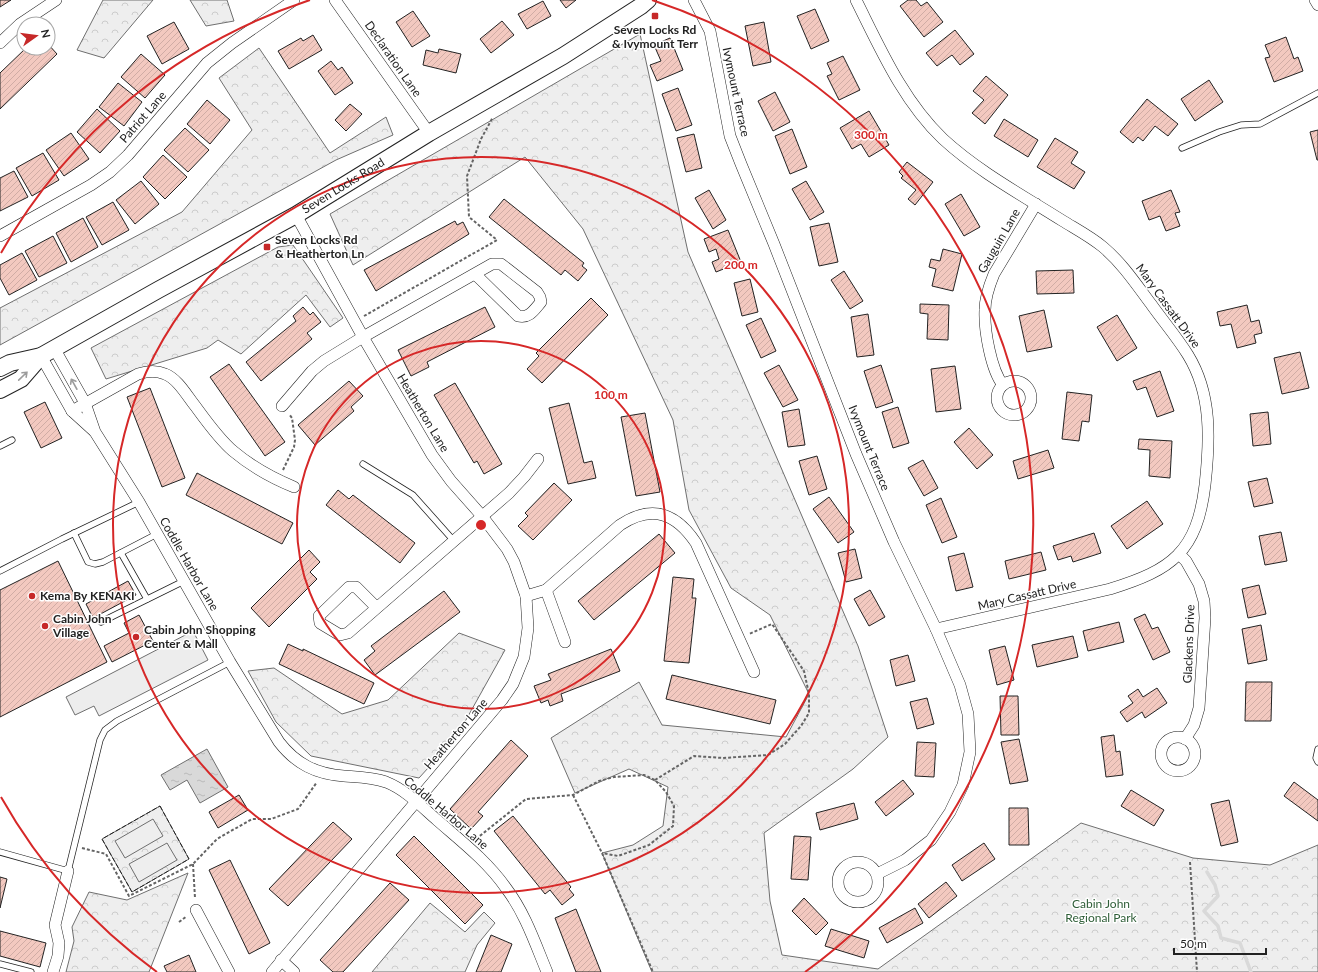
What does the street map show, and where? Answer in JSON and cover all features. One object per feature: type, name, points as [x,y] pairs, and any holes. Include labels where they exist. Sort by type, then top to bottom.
[{"type":"main road","name":"Seven Locks Road","points":[[0,368],[10,362],[47,352],[296,214],[429,133],[563,56],[648,2]]},
{"type":"main road","name":"Seven Locks Road","points":[[0,390],[21,379],[47,352]]},
{"type":"street","points":[[0,44],[20,24],[56,0]]},
{"type":"street","name":"Patriot Lane","points":[[0,236],[110,172],[128,155],[207,64],[232,43],[294,0]]},
{"type":"street","name":"Declaration Lane","points":[[335,0],[429,133]]},
{"type":"street","name":"Ivymount Terrace","points":[[694,0],[710,31],[730,136],[856,454],[894,542],[936,630],[960,685],[968,714],[970,752],[963,785],[950,812],[931,840],[905,860],[877,874]]},
{"type":"street","name":"Mary Cassatt Drive","points":[[856,0],[888,64],[901,86],[929,124],[975,165],[1102,247],[1125,270],[1188,355],[1201,383],[1208,414],[1205,482],[1200,514],[1196,526],[1185,547],[1165,566],[1138,580],[1110,589],[936,630]]},
{"type":"street","points":[[1315,0],[1318,5]]},
{"type":"street","name":"Gauguin Lane","points":[[1003,385],[998,379],[995,371],[985,322],[988,287],[994,274],[1036,204]]},
{"type":"street","name":"Heatherton Lane","points":[[272,972],[502,700],[513,684],[524,657],[528,628],[526,596],[520,576],[511,556],[482,516],[451,481],[432,455],[363,336],[296,214]]},
{"type":"street","points":[[282,406],[312,371],[324,361],[363,336],[492,264],[501,264],[537,292],[541,302],[528,316],[523,318],[518,316],[475,274]]},
{"type":"street","name":"Coddle Harbor Lane","points":[[47,352],[85,403],[95,432],[139,502],[270,730],[288,754],[305,765],[324,773],[375,779],[386,782],[402,790],[489,866],[507,888],[522,914],[545,971]]},
{"type":"street","name":"Coddle Harbor Lane","points":[[47,352],[72,410],[95,432]]},
{"type":"street","points":[[72,410],[138,374],[147,371],[156,371],[166,374],[176,381],[206,421],[233,451],[262,472],[294,487]]},
{"type":"street","points":[[376,607],[356,587],[348,587],[319,616],[320,623],[340,636],[348,633],[376,607],[509,493],[538,459]]},
{"type":"street","points":[[526,596],[546,590],[620,525],[636,516],[649,514],[663,515],[678,522],[684,527],[696,543],[754,672]]},
{"type":"street","name":"Glackens Drive","points":[[1179,554],[1186,561],[1199,584],[1204,601],[1205,618],[1199,708],[1194,725],[1185,739]]},
{"type":"street","points":[[546,590],[565,642]]},
{"type":"street","points":[[54,972],[58,956],[58,943],[55,925],[68,871]]},
{"type":"street","points":[[196,910],[229,972]]},
{"type":"street","points":[[281,960],[294,972]]},
{"type":"lane","points":[[1182,148],[1241,124],[1260,124],[1318,93]]},
{"type":"lane","points":[[0,446],[12,440]]},
{"type":"lane","points":[[363,464],[413,495],[454,541]]},
{"type":"lane","points":[[0,571],[139,502]]},
{"type":"lane","points":[[74,533],[88,562],[95,564],[103,562],[157,534]]},
{"type":"lane","points":[[120,553],[147,599]]},
{"type":"lane","points":[[101,622],[184,581]]},
{"type":"lane","points":[[0,852],[68,871],[100,740],[105,730],[117,720],[230,662]]},
{"type":"lane","points":[[1318,749],[1316,758],[1318,762]]},
{"type":"lane","points":[[0,964],[31,972]]},
{"type":"path","points":[[355,321],[405,294],[497,240],[469,217],[467,176],[481,139],[493,116]]},
{"type":"path","points":[[278,480],[294,447],[295,440],[292,418],[282,406]]},
{"type":"path","points":[[655,780],[694,756],[723,758],[768,754],[785,744],[801,726],[809,714],[809,694],[804,671],[772,624],[739,638]]},
{"type":"path","points":[[74,846],[106,854],[129,896],[193,864],[217,839],[252,819],[271,819],[298,808],[324,773]]},
{"type":"path","points":[[467,846],[526,799],[573,795],[599,781],[614,777],[644,775],[655,780],[666,792],[674,806],[673,826],[649,845],[618,856],[602,853]]},
{"type":"path","points":[[573,795],[602,853],[652,972]]},
{"type":"path","points":[[1190,862],[1197,972]]},
{"type":"path","points":[[193,864],[196,910]]},
{"type":"green space","points":[[103,0],[153,0],[104,58],[77,50]]},
{"type":"green space","points":[[190,0],[227,0],[234,21],[206,26]]},
{"type":"green space","name":"Cabin John Regional Park","points":[[640,34],[688,252],[858,646],[888,737],[853,769],[764,833],[770,901],[782,955],[878,969],[1081,823],[1193,858],[1270,865],[1318,845],[1318,972],[652,972],[602,853],[633,845],[663,826],[668,787],[629,769],[575,793],[551,738],[639,682],[662,725],[786,737],[809,694],[770,615],[731,588],[689,510],[673,420],[583,229],[525,157],[353,265],[330,214]]},
{"type":"green space","points":[[259,48],[330,153],[386,117],[393,135],[336,160],[0,345],[0,308],[182,212],[252,130],[219,78]]},
{"type":"green space","points":[[293,245],[343,318],[330,327],[306,295],[241,354],[218,340],[207,348],[106,379],[91,348],[278,247]]},
{"type":"green space","points":[[459,633],[505,650],[457,736],[419,778],[311,756],[276,722],[248,671],[274,668],[342,714],[388,700]]},
{"type":"green space","points":[[160,806],[189,859],[132,892],[102,839]]},
{"type":"green space","points":[[153,819],[163,836],[125,858],[115,841]]},
{"type":"green space","points":[[167,843],[177,860],[139,882],[129,864]]},
{"type":"green space","points":[[188,873],[149,972],[66,972],[74,941],[72,927],[89,892],[127,900]]},
{"type":"green space","points":[[430,903],[465,932],[484,912],[495,923],[477,945],[465,972],[372,972]]},
{"type":"shaded area","points":[[193,631],[208,660],[99,716],[94,706],[75,715],[66,697]]},
{"type":"water","points":[[207,749],[228,787],[200,803],[187,780],[170,790],[161,775]]},
{"type":"building","points":[[0,0],[11,0],[0,7]]},
{"type":"building","points":[[560,0],[576,0],[566,8]]},
{"type":"building","points":[[908,0],[916,0],[921,6],[927,2],[943,22],[924,37],[900,6]]},
{"type":"building","points":[[543,1],[551,16],[527,29],[518,14]]},
{"type":"building","points":[[815,9],[829,41],[811,49],[797,16]]},
{"type":"building","points":[[413,11],[430,36],[412,47],[396,22]]},
{"type":"building","points":[[502,21],[514,35],[491,53],[480,39]]},
{"type":"building","points":[[174,22],[189,49],[162,64],[147,36]]},
{"type":"building","points":[[764,22],[771,62],[753,66],[745,26]]},
{"type":"building","points":[[955,30],[974,54],[960,65],[952,55],[937,66],[926,53]]},
{"type":"building","points":[[313,35],[322,50],[289,69],[278,51],[301,38],[303,41]]},
{"type":"building","points":[[1286,37],[1294,59],[1298,57],[1303,71],[1274,82],[1265,58],[1270,57],[1265,45]]},
{"type":"building","points":[[670,38],[683,70],[657,81],[650,65],[661,61],[654,45]]},
{"type":"building","points":[[439,49],[461,54],[456,73],[423,65],[426,50],[438,53]]},
{"type":"building","points":[[141,54],[165,75],[145,98],[121,77]]},
{"type":"building","points":[[18,56],[55,56],[0,109],[0,73]]},
{"type":"building","points":[[843,56],[860,90],[839,100],[827,76],[832,74],[827,63]]},
{"type":"building","points":[[331,61],[338,70],[342,67],[353,83],[335,95],[318,71]]},
{"type":"building","points":[[986,76],[1008,95],[985,124],[972,113],[984,100],[973,91]]},
{"type":"building","points":[[1209,80],[1223,102],[1195,121],[1181,99]]},
{"type":"building","points":[[118,83],[142,102],[124,126],[99,107]]},
{"type":"building","points":[[678,88],[692,125],[676,131],[662,94]]},
{"type":"building","points":[[775,92],[790,122],[773,131],[758,101]]},
{"type":"building","points":[[1147,99],[1178,124],[1168,136],[1155,126],[1143,141],[1138,137],[1133,143],[1120,132]]},
{"type":"building","points":[[207,100],[230,120],[210,144],[187,124]]},
{"type":"building","points":[[350,104],[362,114],[346,131],[335,120]]},
{"type":"building","points":[[97,109],[120,131],[100,153],[77,132]]},
{"type":"building","points":[[869,111],[889,145],[869,157],[861,144],[852,149],[840,128]]},
{"type":"building","points":[[1004,119],[1038,140],[1028,157],[994,136]]},
{"type":"building","points":[[185,128],[209,150],[188,172],[164,150]]},
{"type":"building","points":[[792,129],[807,167],[790,174],[775,136]]},
{"type":"building","points":[[1318,130],[1318,160],[1317,160],[1310,132]]},
{"type":"building","points":[[71,133],[89,159],[64,176],[46,150]]},
{"type":"building","points":[[694,134],[702,168],[686,172],[677,138]]},
{"type":"building","points":[[1055,138],[1078,152],[1071,163],[1085,172],[1074,189],[1037,167]]},
{"type":"building","points":[[43,153],[59,180],[32,196],[16,168]]},
{"type":"building","points":[[163,155],[187,177],[165,199],[143,177]]},
{"type":"building","points":[[907,162],[933,182],[915,205],[908,199],[916,190],[901,178],[903,176],[899,172]]},
{"type":"building","points":[[14,171],[28,197],[0,211],[0,178]]},
{"type":"building","points":[[141,181],[159,204],[135,224],[116,200]]},
{"type":"building","points":[[806,181],[824,212],[810,220],[792,189]]},
{"type":"building","points":[[709,190],[726,220],[713,229],[695,198]]},
{"type":"building","points":[[1171,190],[1180,212],[1175,213],[1180,226],[1166,231],[1160,216],[1149,220],[1142,201]]},
{"type":"building","points":[[961,194],[980,227],[964,236],[945,204]]},
{"type":"building","points":[[504,199],[584,263],[582,266],[587,270],[578,281],[565,270],[561,275],[489,217]]},
{"type":"building","points":[[113,202],[129,230],[102,245],[86,217]]},
{"type":"building","points":[[83,218],[98,247],[71,262],[56,233]]},
{"type":"building","points":[[455,221],[457,225],[463,222],[469,234],[376,291],[364,270]]},
{"type":"building","points":[[829,223],[838,262],[819,266],[810,227]]},
{"type":"building","points":[[728,230],[741,262],[716,272],[712,262],[719,259],[716,249],[709,252],[704,239]]},
{"type":"building","points":[[53,236],[67,263],[39,277],[25,251]]},
{"type":"building","points":[[943,249],[962,254],[953,291],[932,286],[936,269],[929,267],[931,259],[940,261]]},
{"type":"building","points":[[22,253],[37,280],[9,295],[0,278],[0,265]]},
{"type":"building","points":[[1073,270],[1074,293],[1037,294],[1036,271]]},
{"type":"building","points":[[844,271],[863,301],[850,309],[831,280]]},
{"type":"building","points":[[750,279],[758,312],[742,316],[734,283]]},
{"type":"building","points":[[591,298],[608,315],[542,383],[527,369],[539,356],[536,353]]},
{"type":"building","points":[[920,304],[949,305],[948,340],[927,339],[928,314],[920,313]]},
{"type":"building","points":[[1247,305],[1251,322],[1259,320],[1262,333],[1254,335],[1256,343],[1237,348],[1231,324],[1220,326],[1217,312]]},
{"type":"building","points":[[303,307],[310,315],[313,312],[321,322],[307,333],[312,339],[261,381],[246,362],[296,321],[293,316]]},
{"type":"building","points":[[485,307],[495,327],[427,362],[429,367],[411,376],[398,350]]},
{"type":"building","points":[[1044,310],[1052,347],[1027,352],[1019,316]]},
{"type":"building","points":[[868,314],[874,355],[857,357],[851,317]]},
{"type":"building","points":[[1117,315],[1137,348],[1117,361],[1097,327]]},
{"type":"building","points":[[761,318],[776,351],[761,358],[746,325]]},
{"type":"building","points":[[1300,352],[1309,388],[1282,394],[1274,358]]},
{"type":"building","points":[[229,364],[285,442],[265,456],[210,377]]},
{"type":"building","points":[[779,365],[798,400],[783,407],[764,373]]},
{"type":"building","points":[[881,365],[893,402],[876,408],[864,371]]},
{"type":"building","points":[[955,366],[961,409],[936,412],[931,369]]},
{"type":"building","points":[[1160,371],[1174,411],[1157,417],[1146,387],[1137,390],[1133,381]]},
{"type":"building","points":[[349,381],[363,396],[351,407],[354,411],[315,445],[298,425]]},
{"type":"building","points":[[455,383],[502,464],[484,474],[477,461],[474,463],[434,395]]},
{"type":"building","points":[[150,388],[185,478],[162,487],[127,397]]},
{"type":"building","points":[[1067,392],[1092,395],[1089,422],[1082,421],[1079,441],[1062,439]]},
{"type":"building","points":[[45,402],[62,438],[41,448],[24,412]]},
{"type":"building","points":[[569,403],[584,463],[592,461],[596,478],[568,484],[549,408]]},
{"type":"building","points":[[898,407],[909,443],[893,448],[882,412]]},
{"type":"building","points":[[799,409],[805,445],[788,447],[782,412]]},
{"type":"building","points":[[1268,412],[1271,444],[1253,446],[1250,414]]},
{"type":"building","points":[[645,413],[660,492],[636,496],[621,417]]},
{"type":"building","points":[[969,428],[993,455],[977,469],[954,442]]},
{"type":"building","points":[[1139,439],[1172,441],[1170,478],[1149,476],[1150,450],[1138,449]]},
{"type":"building","points":[[1048,450],[1054,468],[1018,479],[1013,461]]},
{"type":"building","points":[[817,456],[827,489],[809,495],[799,461]]},
{"type":"building","points":[[923,460],[938,488],[924,496],[908,468]]},
{"type":"building","points":[[197,473],[293,523],[282,544],[186,495]]},
{"type":"building","points":[[1267,478],[1273,503],[1254,507],[1248,482]]},
{"type":"building","points":[[554,483],[572,500],[533,540],[518,526],[528,516],[525,513]]},
{"type":"building","points":[[338,490],[349,499],[353,495],[415,543],[400,563],[326,505]]},
{"type":"building","points":[[829,497],[854,532],[838,543],[813,509]]},
{"type":"building","points":[[941,498],[957,537],[942,543],[926,505]]},
{"type":"building","points":[[1147,501],[1163,524],[1127,549],[1111,526]]},
{"type":"building","points":[[1281,532],[1287,561],[1265,565],[1259,536]]},
{"type":"building","points":[[1094,533],[1101,553],[1073,562],[1071,556],[1058,560],[1053,546]]},
{"type":"building","points":[[659,534],[675,553],[594,620],[578,601]]},
{"type":"building","points":[[855,549],[862,578],[846,582],[838,553]]},
{"type":"building","points":[[309,550],[320,562],[310,572],[317,579],[269,627],[251,608]]},
{"type":"building","points":[[1041,552],[1046,570],[1009,579],[1005,561]]},
{"type":"building","points":[[964,553],[973,587],[956,591],[948,557]]},
{"type":"building","name":"Cabin John Village","points":[[58,561],[107,662],[0,717],[0,590]]},
{"type":"building","points":[[673,577],[694,579],[692,598],[696,598],[689,663],[664,661]]},
{"type":"building","points":[[128,581],[136,595],[93,618],[86,604]]},
{"type":"building","points":[[1259,585],[1266,614],[1248,618],[1242,589]]},
{"type":"building","points":[[870,590],[885,617],[869,626],[854,599]]},
{"type":"building","points":[[444,591],[460,612],[375,675],[364,660],[375,651],[371,646]]},
{"type":"building","points":[[1145,614],[1152,629],[1158,627],[1170,652],[1153,660],[1134,619]]},
{"type":"building","name":"Cabin John Shopping Center & Mall","points":[[139,615],[153,641],[112,662],[104,646],[129,633],[124,623]]},
{"type":"building","points":[[1119,622],[1124,642],[1088,651],[1083,631]]},
{"type":"building","points":[[1261,625],[1267,660],[1248,664],[1242,629]]},
{"type":"building","points":[[1073,636],[1078,657],[1037,667],[1032,645]]},
{"type":"building","points":[[288,644],[303,651],[303,649],[374,683],[364,704],[279,664]]},
{"type":"building","points":[[1005,646],[1014,680],[997,685],[989,650]]},
{"type":"building","points":[[611,649],[620,671],[561,694],[563,701],[550,706],[548,700],[541,703],[534,686],[551,680],[548,674]]},
{"type":"building","points":[[908,655],[915,681],[896,686],[890,660]]},
{"type":"building","points":[[672,675],[776,700],[770,724],[666,699]]},
{"type":"building","points":[[1246,682],[1272,682],[1271,721],[1245,721]]},
{"type":"building","points":[[1157,688],[1167,703],[1145,718],[1142,712],[1127,722],[1120,712],[1133,703],[1128,696],[1138,689],[1143,697]]},
{"type":"building","points":[[1000,696],[1018,696],[1019,735],[1001,735]]},
{"type":"building","points":[[927,698],[934,724],[917,729],[910,702]]},
{"type":"building","points":[[1114,735],[1116,752],[1120,751],[1123,775],[1106,777],[1101,737]]},
{"type":"building","points":[[1019,739],[1028,781],[1010,784],[1001,742]]},
{"type":"building","points":[[511,740],[528,756],[478,812],[483,816],[471,829],[450,809]]},
{"type":"building","points":[[917,742],[936,743],[934,777],[915,776]]},
{"type":"building","points":[[903,780],[914,794],[886,816],[875,802]]},
{"type":"building","points":[[1294,782],[1318,800],[1318,821],[1284,796]]},
{"type":"building","points":[[1131,790],[1164,810],[1154,826],[1121,806]]},
{"type":"building","points":[[239,795],[248,810],[218,828],[209,812]]},
{"type":"building","points":[[1229,800],[1238,842],[1221,846],[1211,804]]},
{"type":"building","points":[[854,803],[858,819],[820,830],[816,813]]},
{"type":"building","points":[[1009,808],[1028,808],[1029,845],[1009,845]]},
{"type":"building","points":[[513,816],[571,887],[569,889],[574,895],[562,905],[550,890],[545,894],[494,831]]},
{"type":"building","points":[[333,822],[352,839],[288,906],[269,889]]},
{"type":"building","points":[[414,836],[483,905],[465,924],[396,855]]},
{"type":"building","points":[[794,836],[811,837],[808,880],[791,879]]},
{"type":"building","points":[[984,843],[995,859],[962,881],[952,865]]},
{"type":"building","points":[[230,860],[270,943],[249,954],[209,870]]},
{"type":"building","points":[[0,877],[7,879],[0,908]]},
{"type":"building","points":[[946,882],[957,896],[929,918],[918,904]]},
{"type":"building","points":[[390,883],[409,900],[343,972],[333,972],[320,960]]},
{"type":"building","points":[[804,898],[828,923],[816,935],[792,911]]},
{"type":"building","points":[[915,908],[923,923],[887,943],[879,928]]},
{"type":"building","points":[[576,909],[601,972],[576,972],[555,918]]},
{"type":"building","points":[[831,929],[869,941],[864,958],[825,946]]},
{"type":"building","points":[[0,931],[46,943],[40,967],[0,956]]},
{"type":"building","points":[[491,935],[512,944],[501,972],[476,972]]},
{"type":"building","points":[[189,955],[196,972],[167,972],[164,966]]},
{"type":"waterway","points":[[1207,872],[1215,885],[1218,896],[1204,911],[1218,926],[1221,938],[1240,943],[1251,972]]},
{"type":"fence","points":[[160,806],[189,859],[132,892],[102,839],[160,806]]},
{"type":"place","name":"Seven Locks Rd & Ivymount Terr","points":[[655,16]]},
{"type":"place","name":"Seven Locks Rd & Heatherton Ln","points":[[267,247]]},
{"type":"place","name":"Kema By KENAKI","points":[[32,596]]},
{"type":"place","name":"Cabin John Village","points":[[45,626]]},
{"type":"place","name":"Cabin John Shopping Center & Mall","points":[[136,637]]}]
